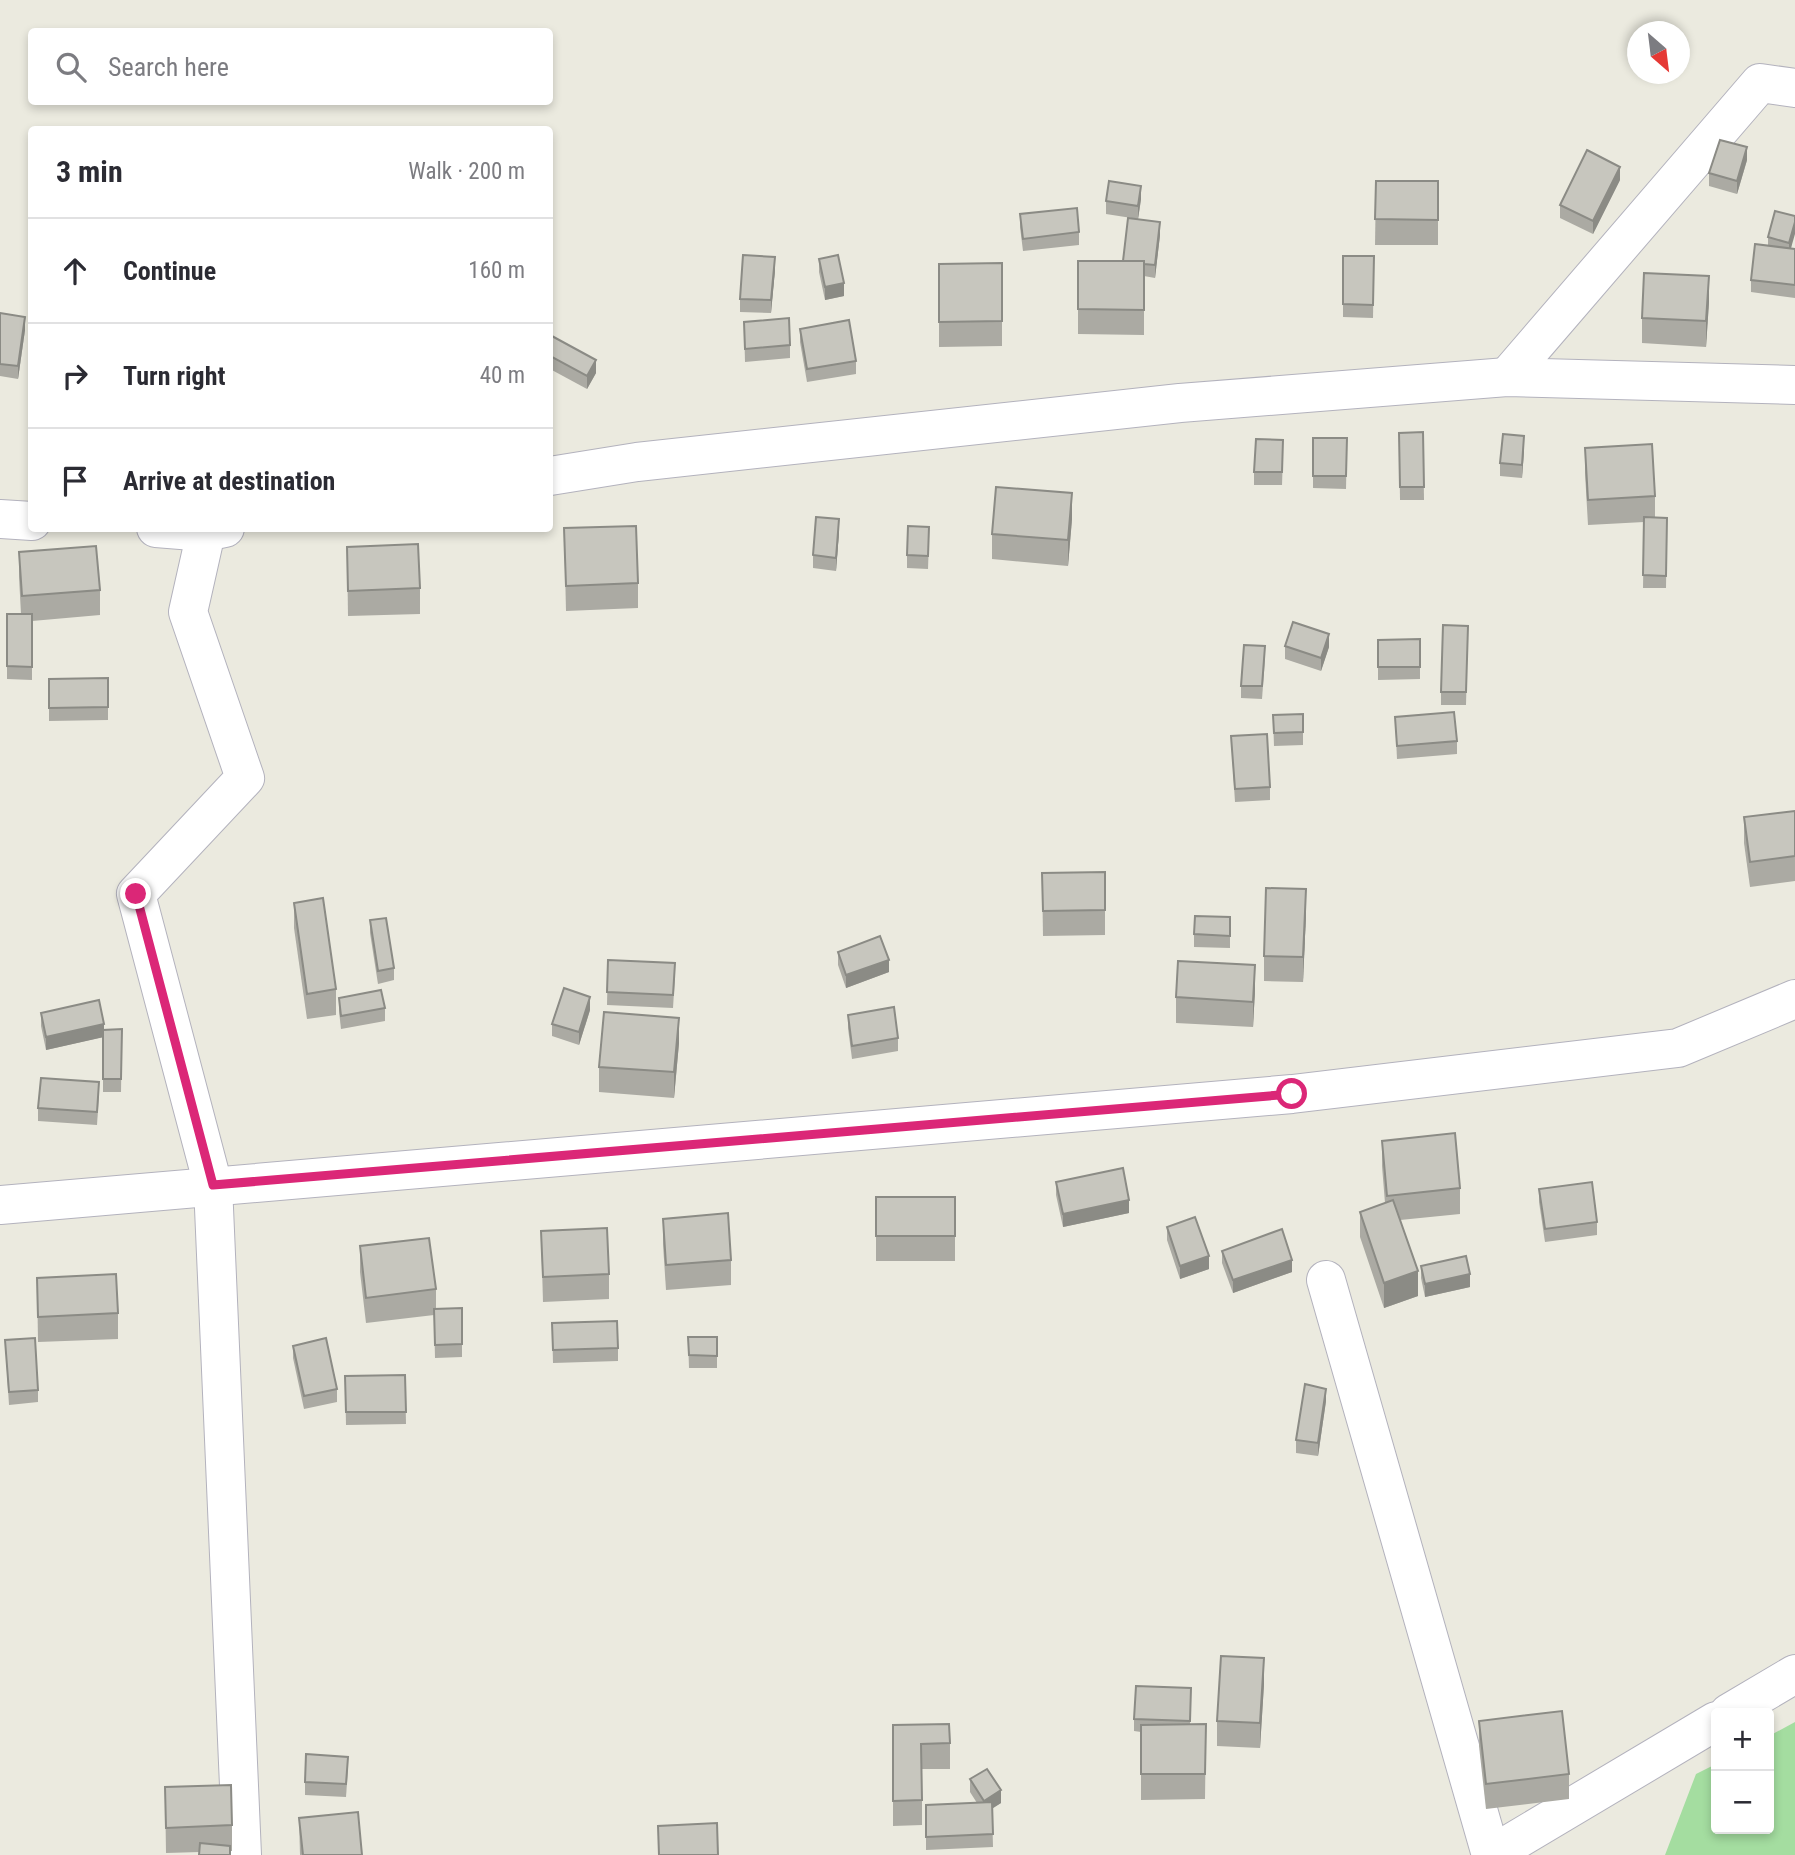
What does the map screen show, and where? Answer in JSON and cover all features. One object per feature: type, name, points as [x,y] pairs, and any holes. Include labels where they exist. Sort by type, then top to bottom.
[{"type":"street","points":[[1507,377],[1760,83],[1795,88]]},
{"type":"street","points":[[553,476],[637,462],[1181,403],[1507,377],[1795,385]]},
{"type":"street","points":[[0,519],[28,521]]},
{"type":"street","points":[[214,532],[188,612],[245,778],[136,894],[213,1185],[242,1855]]},
{"type":"street","points":[[0,1205],[1292,1094],[1678,1048],[1795,999]]},
{"type":"street","points":[[1326,1280],[1491,1855],[1711,1724]]},
{"type":"street","points":[[1737,1708],[1795,1674]]},
{"type":"green space","points":[[1795,1722],[1795,1855],[1665,1855],[1696,1774],[1711,1766],[1711,1834],[1774,1834],[1774,1733]]},
{"type":"building","points":[[1720,140],[1747,147],[1737,181],[1709,173]]},
{"type":"building","points":[[1587,150],[1620,167],[1593,221],[1560,205]]},
{"type":"building","points":[[1109,181],[1141,186],[1138,206],[1106,201]]},
{"type":"building","points":[[1376,181],[1438,181],[1438,220],[1375,219]]},
{"type":"building","points":[[1077,208],[1079,232],[1023,239],[1020,214]]},
{"type":"building","points":[[1775,211],[1795,216],[1789,243],[1768,237]]},
{"type":"building","points":[[1128,218],[1160,222],[1155,265],[1144,264],[1144,261],[1123,261]]},
{"type":"building","points":[[1755,244],[1795,249],[1795,285],[1751,280]]},
{"type":"building","points":[[743,255],[775,257],[771,300],[740,299]]},
{"type":"building","points":[[838,255],[844,283],[825,287],[819,259]]},
{"type":"building","points":[[1343,256],[1374,256],[1373,305],[1343,304]]},
{"type":"building","points":[[1078,261],[1144,261],[1144,310],[1078,309]]},
{"type":"building","points":[[1002,263],[1002,321],[939,322],[939,264]]},
{"type":"building","points":[[1644,273],[1709,276],[1706,321],[1642,318]]},
{"type":"building","points":[[0,313],[25,317],[18,366],[0,364]]},
{"type":"building","points":[[789,318],[790,345],[745,349],[744,322]]},
{"type":"building","points":[[849,320],[856,361],[807,369],[800,329]]},
{"type":"building","points":[[553,337],[596,360],[587,376],[553,358]]},
{"type":"building","points":[[1423,432],[1424,487],[1400,487],[1399,433]]},
{"type":"building","points":[[1503,434],[1524,436],[1522,465],[1500,463]]},
{"type":"building","points":[[1313,438],[1347,438],[1346,476],[1313,476]]},
{"type":"building","points":[[1256,439],[1283,440],[1282,472],[1254,472]]},
{"type":"building","points":[[1652,444],[1655,496],[1588,500],[1585,448]]},
{"type":"building","points":[[996,487],[1072,493],[1068,540],[992,534]]},
{"type":"building","points":[[816,517],[839,519],[836,558],[813,555]]},
{"type":"building","points":[[1644,517],[1667,518],[1666,576],[1643,575]]},
{"type":"building","points":[[636,526],[638,583],[566,586],[564,528]]},
{"type":"building","points":[[908,526],[929,527],[928,556],[907,555]]},
{"type":"building","points":[[418,544],[420,588],[348,591],[347,547]]},
{"type":"building","points":[[96,546],[100,590],[22,596],[19,552]]},
{"type":"building","points":[[7,614],[32,614],[32,667],[7,666]]},
{"type":"building","points":[[1293,622],[1329,634],[1321,658],[1285,646]]},
{"type":"building","points":[[1443,625],[1468,626],[1466,692],[1441,692]]},
{"type":"building","points":[[1420,639],[1420,667],[1378,667],[1378,640]]},
{"type":"building","points":[[1244,645],[1265,646],[1262,686],[1241,686]]},
{"type":"building","points":[[108,678],[108,707],[49,708],[49,679]]},
{"type":"building","points":[[1454,712],[1457,741],[1397,746],[1395,717]]},
{"type":"building","points":[[1303,714],[1303,732],[1274,733],[1273,715]]},
{"type":"building","points":[[1267,734],[1270,787],[1235,789],[1231,736]]},
{"type":"building","points":[[1795,811],[1795,856],[1750,862],[1744,817]]},
{"type":"building","points":[[1105,872],[1105,910],[1043,911],[1042,873]]},
{"type":"building","points":[[1266,888],[1306,889],[1303,957],[1264,956]]},
{"type":"building","points":[[323,898],[336,989],[307,994],[294,903]]},
{"type":"building","points":[[1195,916],[1230,917],[1230,936],[1194,934]]},
{"type":"building","points":[[386,918],[394,968],[378,971],[370,920]]},
{"type":"building","points":[[880,936],[889,960],[846,975],[838,952]]},
{"type":"building","points":[[608,960],[675,963],[673,995],[607,992]]},
{"type":"building","points":[[1178,961],[1255,965],[1253,1002],[1176,997]]},
{"type":"building","points":[[564,988],[590,997],[579,1032],[552,1024]]},
{"type":"building","points":[[381,990],[385,1008],[341,1016],[339,998]]},
{"type":"building","points":[[99,1000],[104,1024],[46,1037],[41,1013]]},
{"type":"building","points":[[894,1007],[898,1038],[852,1046],[848,1015]]},
{"type":"building","points":[[604,1012],[679,1018],[674,1072],[599,1067]]},
{"type":"building","points":[[122,1029],[121,1079],[103,1079],[103,1030]]},
{"type":"building","points":[[41,1078],[99,1082],[97,1112],[38,1108]]},
{"type":"building","points":[[1455,1133],[1460,1188],[1387,1196],[1382,1141]]},
{"type":"building","points":[[1123,1168],[1129,1200],[1063,1214],[1056,1182]]},
{"type":"building","points":[[1592,1182],[1597,1222],[1545,1229],[1539,1189]]},
{"type":"building","points":[[876,1197],[955,1197],[955,1236],[876,1236]]},
{"type":"building","points":[[1393,1200],[1418,1271],[1384,1283],[1360,1212]]},
{"type":"building","points":[[728,1213],[731,1260],[666,1265],[663,1219]]},
{"type":"building","points":[[1195,1217],[1209,1256],[1180,1266],[1167,1227]]},
{"type":"building","points":[[607,1228],[609,1274],[543,1277],[541,1231]]},
{"type":"building","points":[[1282,1229],[1292,1260],[1233,1280],[1222,1251]]},
{"type":"building","points":[[429,1238],[436,1289],[366,1298],[360,1246]]},
{"type":"building","points":[[1466,1256],[1470,1274],[1425,1284],[1421,1266]]},
{"type":"building","points":[[116,1274],[118,1313],[38,1317],[37,1278]]},
{"type":"building","points":[[462,1308],[462,1344],[435,1345],[434,1309]]},
{"type":"building","points":[[617,1321],[618,1348],[553,1350],[552,1323]]},
{"type":"building","points":[[688,1337],[717,1337],[717,1356],[689,1355]]},
{"type":"building","points":[[35,1338],[38,1390],[9,1392],[5,1340]]},
{"type":"building","points":[[326,1338],[337,1389],[304,1396],[293,1346]]},
{"type":"building","points":[[405,1375],[406,1412],[346,1412],[345,1376]]},
{"type":"building","points":[[1305,1384],[1326,1389],[1318,1443],[1296,1440]]},
{"type":"building","points":[[1221,1656],[1264,1658],[1260,1723],[1217,1721]]},
{"type":"building","points":[[1136,1686],[1191,1688],[1190,1721],[1134,1719]]},
{"type":"building","points":[[1562,1711],[1569,1774],[1486,1784],[1479,1721]]},
{"type":"building","points":[[949,1724],[950,1743],[921,1744],[922,1800],[893,1801],[893,1725]]},
{"type":"building","points":[[1206,1724],[1205,1774],[1141,1774],[1141,1725]]},
{"type":"building","points":[[306,1754],[348,1757],[346,1784],[305,1782]]},
{"type":"building","points":[[987,1769],[1001,1790],[984,1801],[970,1779]]},
{"type":"building","points":[[231,1785],[232,1825],[166,1828],[165,1787]]},
{"type":"building","points":[[992,1802],[993,1834],[926,1837],[926,1805]]},
{"type":"building","points":[[358,1812],[362,1855],[303,1855],[299,1818]]},
{"type":"building","points":[[717,1823],[718,1855],[659,1855],[658,1826]]},
{"type":"building","points":[[200,1843],[230,1846],[230,1855],[199,1855]]},
{"type":"route","points":[[136,894],[213,1185],[1292,1094]]}]
